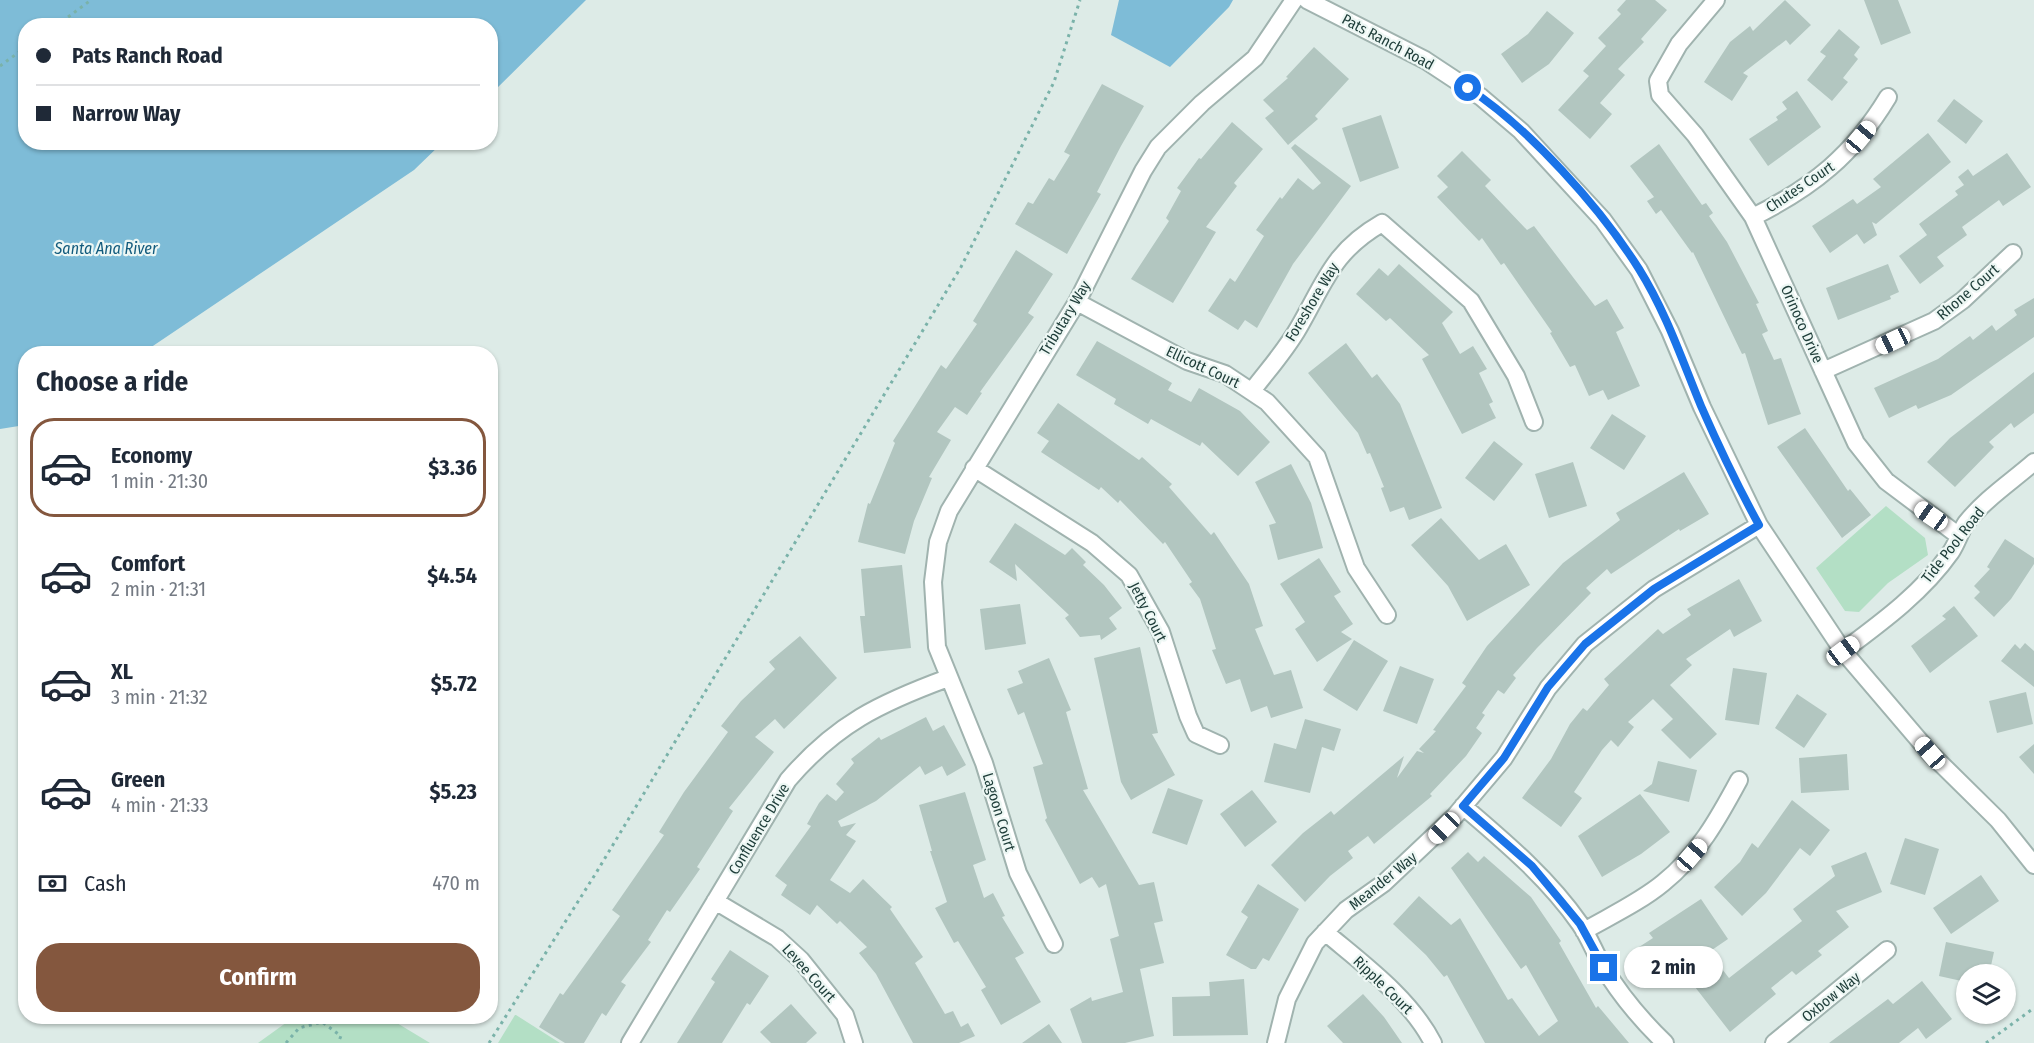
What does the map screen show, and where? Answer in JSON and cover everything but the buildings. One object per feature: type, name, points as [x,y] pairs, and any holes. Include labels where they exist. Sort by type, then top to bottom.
[{"type":"street","name":"Tributary Way","points":[[948,678],[937,647],[933,612],[938,542],[949,510],[1077,302],[1143,171],[1158,147],[1202,103],[1255,58],[1294,0]]},
{"type":"street","name":"Pats Ranch Road","points":[[1307,0],[1425,60],[1480,96],[1521,131],[1604,220],[1639,270],[1670,331],[1702,407],[1759,525],[1843,651],[1930,753],[1998,820],[2034,865]]},
{"type":"street","name":"Orinoco Drive","points":[[1716,0],[1679,44],[1658,81],[1660,95],[1695,135],[1753,217],[1856,443],[1872,464],[1906,498],[1959,536]]},
{"type":"street","name":"Chutes Court","points":[[1753,217],[1830,170],[1872,124],[1888,97]]},
{"type":"street","name":"Foreshore Way","points":[[1252,392],[1298,328],[1329,269],[1350,246],[1382,223],[1471,301],[1516,376],[1534,422]]},
{"type":"street","name":"Rhone Court","points":[[1823,371],[1934,321],[1963,300],[2013,253]]},
{"type":"street","name":"Ellicott Court","points":[[1077,302],[1187,361],[1225,374],[1267,402],[1317,457],[1334,499],[1348,549],[1356,568],[1387,615]]},
{"type":"street","name":"Tide Pool Road","points":[[1843,651],[1891,615],[1916,592],[1951,552],[1966,524],[1994,493],[2034,462]]},
{"type":"street","name":"Jetty Court","points":[[975,468],[1092,543],[1129,575],[1161,632],[1196,734],[1220,746]]},
{"type":"street","name":"Meander Way","points":[[1276,1043],[1287,999],[1314,943],[1346,910],[1420,851],[1463,806],[1504,758],[1548,687],[1585,644],[1654,589],[1759,525]]},
{"type":"street","name":"Confluence Drive","points":[[630,1043],[788,780],[814,751],[837,732],[883,703],[948,678]]},
{"type":"street","name":"Lagoon Court","points":[[948,678],[984,763],[1018,873],[1054,944]]},
{"type":"street","points":[[1584,931],[1662,884],[1683,865],[1716,824],[1739,780]]},
{"type":"street","points":[[1463,806],[1532,866],[1584,931],[1598,959],[1627,1004],[1665,1043]]},
{"type":"street","name":"Levee Court","points":[[715,901],[777,938],[801,960],[845,1015],[854,1043]]},
{"type":"street","name":"Ripple Court","points":[[1325,932],[1402,1001],[1427,1030],[1433,1043]]},
{"type":"street","name":"Oxbow Way","points":[[1774,1043],[1887,950]]},
{"type":"path","points":[[67,18],[91,0]]},
{"type":"path","points":[[489,1043],[596,873],[961,267],[1054,82],[1080,0]]},
{"type":"path","points":[[0,66],[18,53]]},
{"type":"path","points":[[1986,1043],[2034,1008]]},
{"type":"path","points":[[286,1043],[299,1028],[314,1024]]},
{"type":"path","points":[[325,1024],[340,1036],[338,1043]]},
{"type":"green space","points":[[1886,506],[1925,538],[1928,555],[1888,583],[1859,612],[1845,611],[1816,568]]},
{"type":"green space","points":[[516,1015],[560,1043],[498,1043]]},
{"type":"green space","points":[[284,1024],[399,1024],[430,1043],[258,1043]]},
{"type":"water","name":"Santa Ana River","points":[[0,0],[586,0],[498,87],[498,18],[18,18],[18,150],[435,150],[414,170],[153,346],[18,346],[18,426],[0,429]]},
{"type":"water","points":[[1119,0],[1233,0],[1229,7],[1170,67],[1111,35]]},
{"type":"route","points":[[1468,88],[1521,131],[1564,175],[1604,220],[1639,270],[1670,331],[1702,407],[1759,525],[1654,589],[1585,644],[1548,687],[1504,758],[1463,806],[1532,866],[1559,897],[1580,924],[1604,968]]}]
